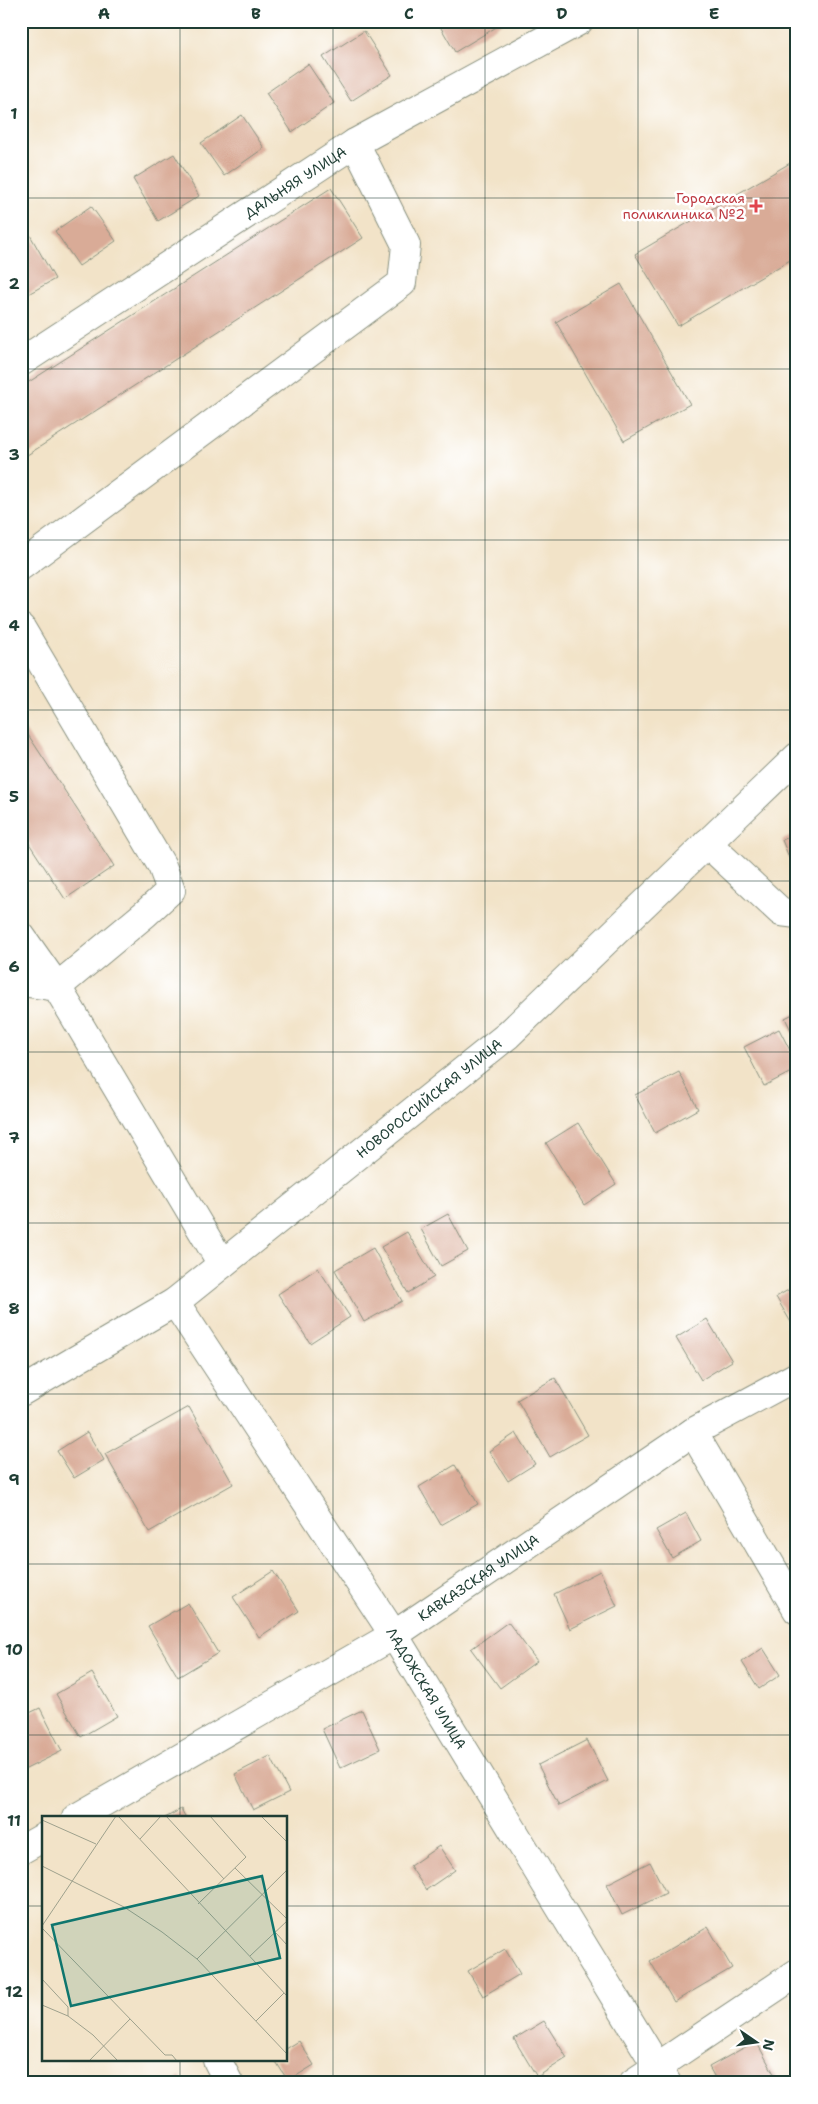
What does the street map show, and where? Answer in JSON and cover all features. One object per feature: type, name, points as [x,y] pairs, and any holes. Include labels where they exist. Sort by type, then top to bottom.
[{"type":"street","name":"ДАЛЬНЯЯ УЛИЦА","points":[[21,362],[355,143],[579,21]]},
{"type":"street","points":[[21,566],[402,283],[406,246],[355,143]]},
{"type":"street","points":[[21,628],[162,866],[171,890],[57,987],[21,982]]},
{"type":"street","name":"НОВОРОССИЙСКАЯ УЛИЦА","points":[[21,1392],[175,1302],[508,1035],[797,757]]},
{"type":"street","points":[[707,843],[781,912],[797,914]]},
{"type":"street","points":[[21,936],[57,987],[222,1264]]},
{"type":"street","name":"ЛАДОЖСКАЯ УЛИЦА","points":[[175,1302],[394,1635],[663,2075]]},
{"type":"street","name":"КАВКАЗСКАЯ УЛИЦА","points":[[83,1816],[394,1635],[693,1432],[797,1376]]},
{"type":"street","points":[[693,1432],[797,1610]]},
{"type":"street","points":[[21,1850],[42,1838]]},
{"type":"street","points":[[633,2083],[663,2075],[797,1973]]},
{"type":"street","points":[[218,2062],[229,2083]]},
{"type":"building","points":[[437,21],[502,21],[503,23],[455,52]]},
{"type":"building","points":[[364,31],[392,75],[351,101],[323,57]]},
{"type":"building","points":[[308,64],[334,103],[292,132],[266,93]]},
{"type":"building","points":[[242,115],[264,148],[224,176],[201,143]]},
{"type":"building","points":[[174,154],[199,196],[158,221],[133,179]]},
{"type":"building","name":"Городская поликлиника №2","points":[[797,159],[797,256],[678,326],[635,254]]},
{"type":"building","points":[[331,188],[363,238],[21,459],[21,387]]},
{"type":"building","points":[[91,206],[116,241],[79,266],[55,231]]},
{"type":"building","points":[[30,235],[55,279],[21,298],[21,240]]},
{"type":"building","points":[[621,284],[690,404],[624,441],[556,322]]},
{"type":"building","points":[[21,724],[114,866],[65,899],[21,831]]},
{"type":"building","points":[[797,834],[797,877],[782,840]]},
{"type":"building","points":[[797,1012],[797,1042],[785,1018]]},
{"type":"building","points":[[779,1029],[797,1064],[797,1069],[764,1086],[744,1047]]},
{"type":"building","points":[[679,1072],[698,1109],[655,1133],[635,1095]]},
{"type":"building","points":[[578,1123],[616,1184],[584,1205],[546,1143]]},
{"type":"building","points":[[448,1214],[468,1251],[441,1266],[421,1229]]},
{"type":"building","points":[[407,1232],[434,1277],[408,1293],[381,1247]]},
{"type":"building","points":[[373,1248],[402,1301],[364,1322],[335,1270]]},
{"type":"building","points":[[318,1268],[350,1317],[310,1343],[278,1294]]},
{"type":"building","points":[[797,1285],[797,1321],[792,1324],[776,1297]]},
{"type":"building","points":[[707,1319],[732,1361],[701,1380],[676,1338]]},
{"type":"building","points":[[555,1378],[588,1435],[550,1457],[517,1400]]},
{"type":"building","points":[[189,1407],[233,1484],[149,1532],[105,1454]]},
{"type":"building","points":[[87,1432],[104,1460],[74,1478],[57,1451]]},
{"type":"building","points":[[516,1433],[535,1464],[508,1481],[489,1451]]},
{"type":"building","points":[[455,1465],[478,1504],[441,1525],[419,1487]]},
{"type":"building","points":[[686,1513],[701,1541],[672,1558],[656,1530]]},
{"type":"building","points":[[273,1571],[299,1611],[259,1637],[233,1597]]},
{"type":"building","points":[[600,1571],[617,1606],[570,1629],[554,1594]]},
{"type":"building","points":[[188,1603],[218,1653],[178,1677],[148,1626]]},
{"type":"building","points":[[508,1622],[537,1661],[500,1688],[471,1649]]},
{"type":"building","points":[[763,1648],[780,1675],[759,1689],[742,1662]]},
{"type":"building","points":[[92,1673],[117,1716],[81,1737],[56,1694]]},
{"type":"building","points":[[40,1708],[62,1751],[22,1771],[21,1717]]},
{"type":"building","points":[[362,1710],[380,1749],[340,1768],[322,1729]]},
{"type":"building","points":[[587,1740],[608,1781],[559,1806],[538,1765]]},
{"type":"building","points":[[270,1756],[289,1792],[253,1810],[235,1774]]},
{"type":"building","points":[[181,1809],[185,1816],[169,1816]]},
{"type":"building","points":[[439,1846],[455,1870],[426,1890],[410,1866]]},
{"type":"building","points":[[650,1862],[666,1893],[622,1915],[607,1884]]},
{"type":"building","points":[[708,1927],[732,1968],[674,2002],[650,1961]]},
{"type":"building","points":[[505,1949],[520,1974],[483,1996],[468,1971]]},
{"type":"building","points":[[544,2021],[567,2058],[537,2077],[514,2039]]},
{"type":"building","points":[[299,2041],[314,2065],[288,2081],[276,2062],[288,2062],[288,2048]]},
{"type":"building","points":[[756,2041],[779,2083],[718,2083],[709,2067]]},
{"type":"building","points":[[180,2077],[184,2083],[171,2083]]},
{"type":"place","name":"Городская поликлиника №2","points":[[756,206]]}]
